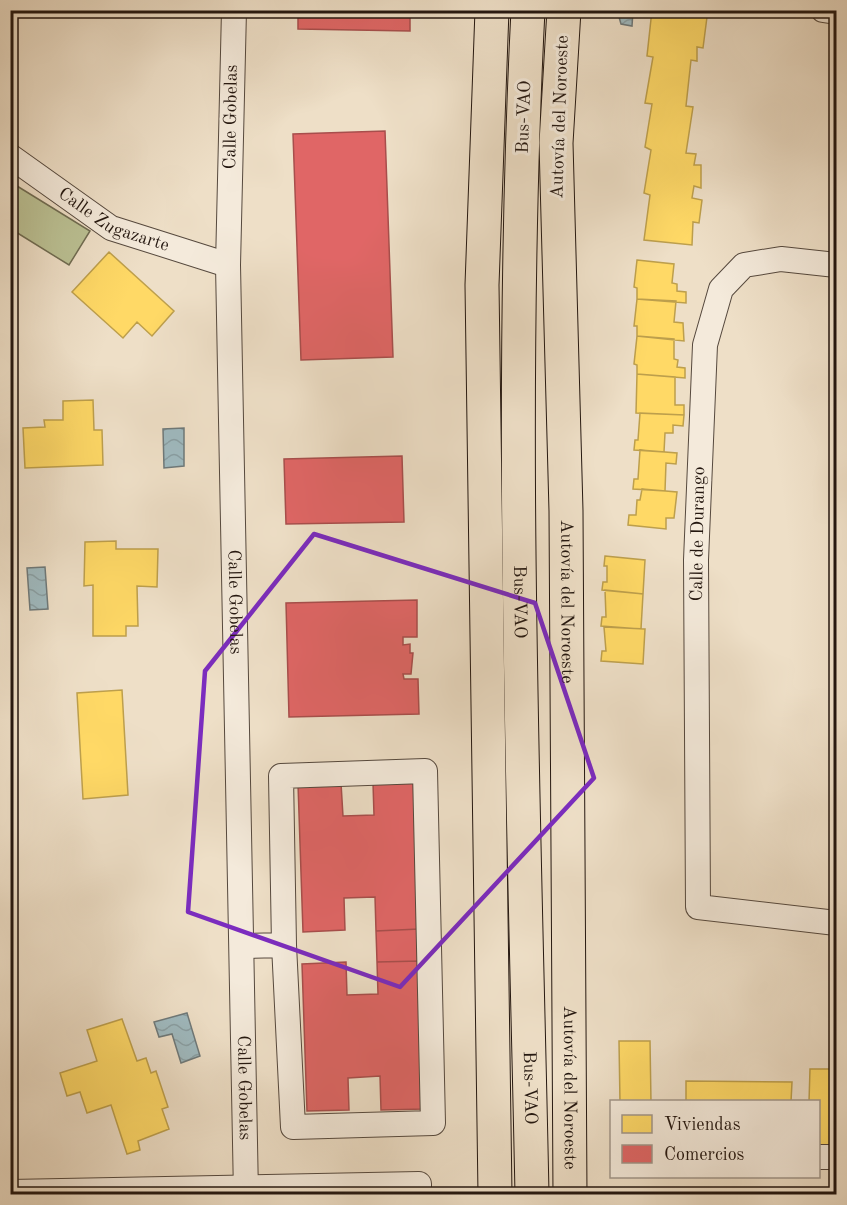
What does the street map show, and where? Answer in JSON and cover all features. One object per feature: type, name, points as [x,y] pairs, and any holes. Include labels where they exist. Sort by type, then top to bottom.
[{"type":"highway","points":[[492,10],[483,285],[495,1194]]},
{"type":"highway","name":"Bus-VAO","points":[[528,10],[522,137],[519,512],[532,1194]]},
{"type":"highway","name":"Autovía del Noroeste","points":[[564,10],[556,143],[566,511],[570,1194]]},
{"type":"street","name":"Calle Gobelas","points":[[234,10],[228,265],[246,1190]]},
{"type":"street","points":[[823,10],[837,12]]},
{"type":"street","name":"Calle Zugazarte","points":[[10,156],[111,228],[228,265]]},
{"type":"street","name":"Calle de Durango","points":[[837,265],[781,259],[744,265],[721,289],[705,345],[696,560],[698,907],[837,923]]},
{"type":"street","points":[[425,771],[433,1123],[293,1127],[284,945],[280,776],[425,771]]},
{"type":"street","points":[[242,946],[284,945]]},
{"type":"street","points":[[820,1156],[837,1157]]},
{"type":"street","points":[[10,1192],[246,1190],[419,1184],[419,1194]]},
{"type":"highlighted area","points":[[314,534],[535,603],[594,778],[400,987],[188,912],[205,671]]},
{"type":"green space","points":[[17,186],[90,231],[69,265],[11,229],[11,196]]},
{"type":"water","points":[[602,11],[633,11],[632,26],[621,24],[619,17],[601,15]]},
{"type":"water","points":[[184,428],[184,466],[164,468],[163,429]]},
{"type":"water","points":[[45,567],[48,609],[30,610],[27,568]]},
{"type":"water","points":[[187,1013],[200,1056],[181,1063],[172,1034],[159,1037],[154,1022]]},
{"type":"building: Viviendas","points":[[652,10],[707,17],[703,48],[697,47],[697,61],[691,60],[686,106],[693,107],[686,153],[696,154],[694,165],[701,165],[701,188],[694,186],[692,198],[702,200],[699,223],[693,222],[692,245],[644,240],[650,195],[644,193],[651,150],[645,147],[652,104],[645,103],[653,57],[647,56]]},
{"type":"building: Viviendas","points":[[109,252],[174,311],[152,336],[137,322],[123,338],[72,292]]},
{"type":"building: Viviendas","points":[[637,260],[674,264],[672,283],[677,284],[677,291],[686,292],[686,303],[637,299],[637,288],[634,287]]},
{"type":"building: Viviendas","points":[[637,299],[676,301],[674,322],[683,323],[684,341],[637,336],[637,326],[634,326]]},
{"type":"building: Viviendas","points":[[637,336],[674,339],[674,359],[678,360],[677,367],[685,368],[685,378],[637,374],[637,365],[634,364]]},
{"type":"building: Viviendas","points":[[637,374],[675,377],[675,405],[684,405],[684,415],[636,413]]},
{"type":"building: Viviendas","points":[[93,400],[94,430],[102,430],[103,465],[25,468],[23,428],[45,427],[44,420],[63,420],[63,401]]},
{"type":"building: Viviendas","points":[[640,413],[684,415],[683,426],[673,425],[673,433],[665,433],[664,452],[634,450],[635,440],[638,440]]},
{"type":"building: Viviendas","points":[[640,450],[677,453],[676,464],[666,463],[665,491],[633,489],[634,479],[638,479]]},
{"type":"building: Viviendas","points":[[642,489],[677,492],[674,518],[666,518],[666,529],[628,525],[629,515],[636,515],[637,500],[640,500]]},
{"type":"building: Viviendas","points":[[116,541],[116,549],[158,549],[157,587],[137,586],[138,626],[126,626],[126,636],[93,636],[93,585],[84,586],[85,542]]},
{"type":"building: Viviendas","points":[[605,556],[645,560],[643,594],[602,590],[603,582],[607,582]]},
{"type":"building: Viviendas","points":[[605,590],[643,594],[641,629],[601,626],[602,617],[606,617]]},
{"type":"building: Viviendas","points":[[604,627],[645,629],[643,664],[601,661],[602,651],[606,651]]},
{"type":"building: Viviendas","points":[[122,690],[128,795],[83,799],[77,693]]},
{"type":"building: Viviendas","points":[[122,1019],[137,1061],[146,1058],[151,1073],[156,1071],[168,1107],[162,1109],[169,1129],[138,1141],[140,1150],[127,1154],[111,1105],[87,1113],[80,1092],[67,1096],[60,1073],[97,1061],[87,1030]]},
{"type":"building: Viviendas","points":[[619,1041],[650,1041],[651,1100],[620,1100]]},
{"type":"building: Viviendas","points":[[810,1069],[836,1069],[836,1147],[820,1147],[820,1100],[809,1100]]},
{"type":"building: Viviendas","points":[[686,1081],[792,1082],[791,1100],[686,1100]]},
{"type":"building: Comercios","points":[[298,10],[410,10],[410,31],[298,29]]},
{"type":"building: Comercios","points":[[385,131],[393,357],[301,360],[293,134]]},
{"type":"building: Comercios","points":[[402,456],[404,522],[286,524],[284,459]]},
{"type":"building: Comercios","points":[[417,600],[417,637],[403,637],[403,645],[410,644],[410,653],[413,653],[411,674],[403,674],[404,679],[418,679],[419,714],[289,717],[286,603]]},
{"type":"building: Comercios","points":[[414,782],[419,929],[376,931],[375,897],[344,898],[345,930],[303,932],[298,784],[341,783],[343,816],[374,815],[373,783]]},
{"type":"building: Comercios","points":[[419,929],[420,961],[377,962],[376,931]]},
{"type":"building: Comercios","points":[[420,961],[425,1109],[381,1110],[380,1076],[348,1078],[349,1110],[307,1111],[302,964],[346,962],[347,995],[378,994],[377,962]]}]
